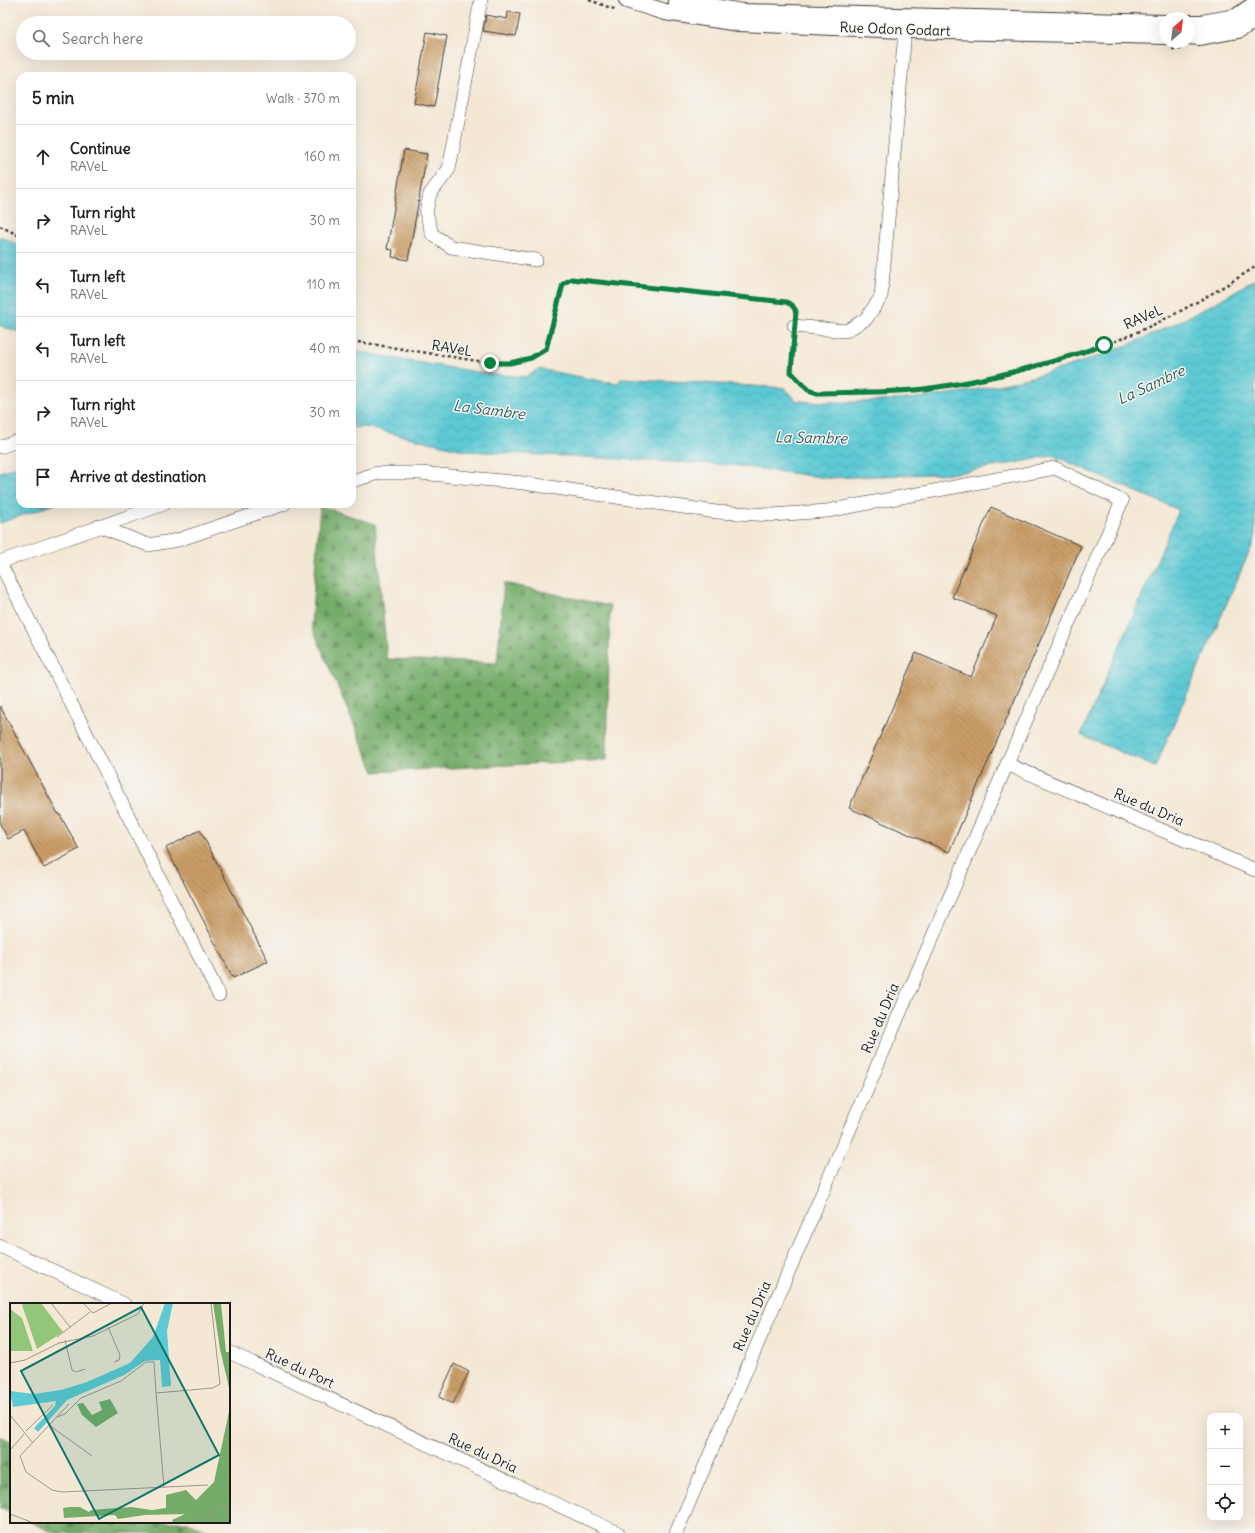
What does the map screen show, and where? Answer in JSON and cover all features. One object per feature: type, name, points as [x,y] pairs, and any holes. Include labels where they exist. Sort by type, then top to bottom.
[{"type":"main road","name":"Rue Odon Godart","points":[[627,0],[665,12],[740,23],[1159,23]]},
{"type":"main road","name":"Rue Odon Godart","points":[[676,0],[743,12],[904,23],[1159,36]]},
{"type":"main road","points":[[1195,23],[1202,24],[1236,17],[1255,4]]},
{"type":"main road","points":[[1195,37],[1200,37],[1238,30],[1255,20]]},
{"type":"street","points":[[481,0],[449,169],[430,194],[426,212],[432,234],[451,246],[536,260]]},
{"type":"street","points":[[794,326],[846,331],[866,319],[881,297],[904,23]]},
{"type":"street","points":[[0,447],[16,441]]},
{"type":"street","points":[[356,480],[378,473],[420,473],[523,483],[716,512],[772,515],[827,511],[1055,468],[1122,501],[1007,764]]},
{"type":"street","points":[[152,508],[0,562],[219,994]]},
{"type":"street","points":[[99,526],[148,545],[178,540],[272,508]]},
{"type":"street","name":"Rue du Dria","points":[[676,1533],[1007,764],[1255,870]]},
{"type":"street","points":[[0,1246],[122,1303]]},
{"type":"street","name":"Rue du Port","points":[[230,1352],[357,1412]]},
{"type":"street","name":"Rue du Dria","points":[[357,1412],[618,1533]]},
{"type":"path","points":[[0,226],[16,234]]},
{"type":"path","name":"RAVeL","points":[[356,342],[490,363],[510,363],[531,358],[546,349],[563,284],[571,279],[786,302],[792,305],[796,311],[791,372],[808,390],[817,393],[922,389],[964,383],[1006,374],[1052,363],[1089,350],[1153,325],[1222,288],[1255,267]]},
{"type":"green space","points":[[320,508],[326,508],[375,524],[387,659],[497,663],[504,583],[610,606],[607,760],[374,772],[311,624]]},
{"type":"green space","points":[[0,1436],[10,1441],[10,1513],[0,1508]]},
{"type":"green space","points":[[32,1523],[190,1523],[212,1533],[55,1533]]},
{"type":"water","points":[[0,236],[16,244],[16,331],[0,326]]},
{"type":"water","name":"La Sambre","points":[[1255,279],[1255,539],[1155,767],[1081,735],[1179,510],[1052,455],[957,473],[827,478],[732,465],[468,451],[364,427],[356,428],[356,351],[489,374],[526,377],[539,369],[618,383],[622,378],[785,388],[797,401],[858,402],[918,398],[978,389],[1036,376],[1093,358],[1148,336],[1202,310]]},
{"type":"water","points":[[16,466],[16,508],[43,508],[0,523],[0,472]]},
{"type":"building","points":[[508,12],[520,14],[516,36],[483,31],[486,15],[507,19]]},
{"type":"building","points":[[427,32],[447,36],[434,107],[414,103]]},
{"type":"building","points":[[404,150],[427,154],[408,260],[392,257],[393,250],[387,249]]},
{"type":"building","points":[[991,507],[1081,546],[949,852],[849,808],[916,653],[971,677],[997,616],[952,597]]},
{"type":"building","points":[[0,706],[58,814],[59,813],[79,849],[44,868],[24,831],[8,839],[0,824]]},
{"type":"building","points":[[200,830],[268,961],[233,978],[166,848]]},
{"type":"building","points":[[454,1364],[469,1372],[453,1404],[439,1397]]},
{"type":"route","points":[[490,363],[510,363],[531,358],[546,349],[563,284],[571,279],[786,302],[792,305],[796,311],[791,372],[808,390],[817,393],[875,392],[922,389],[964,383],[1052,363],[1104,345]]}]
